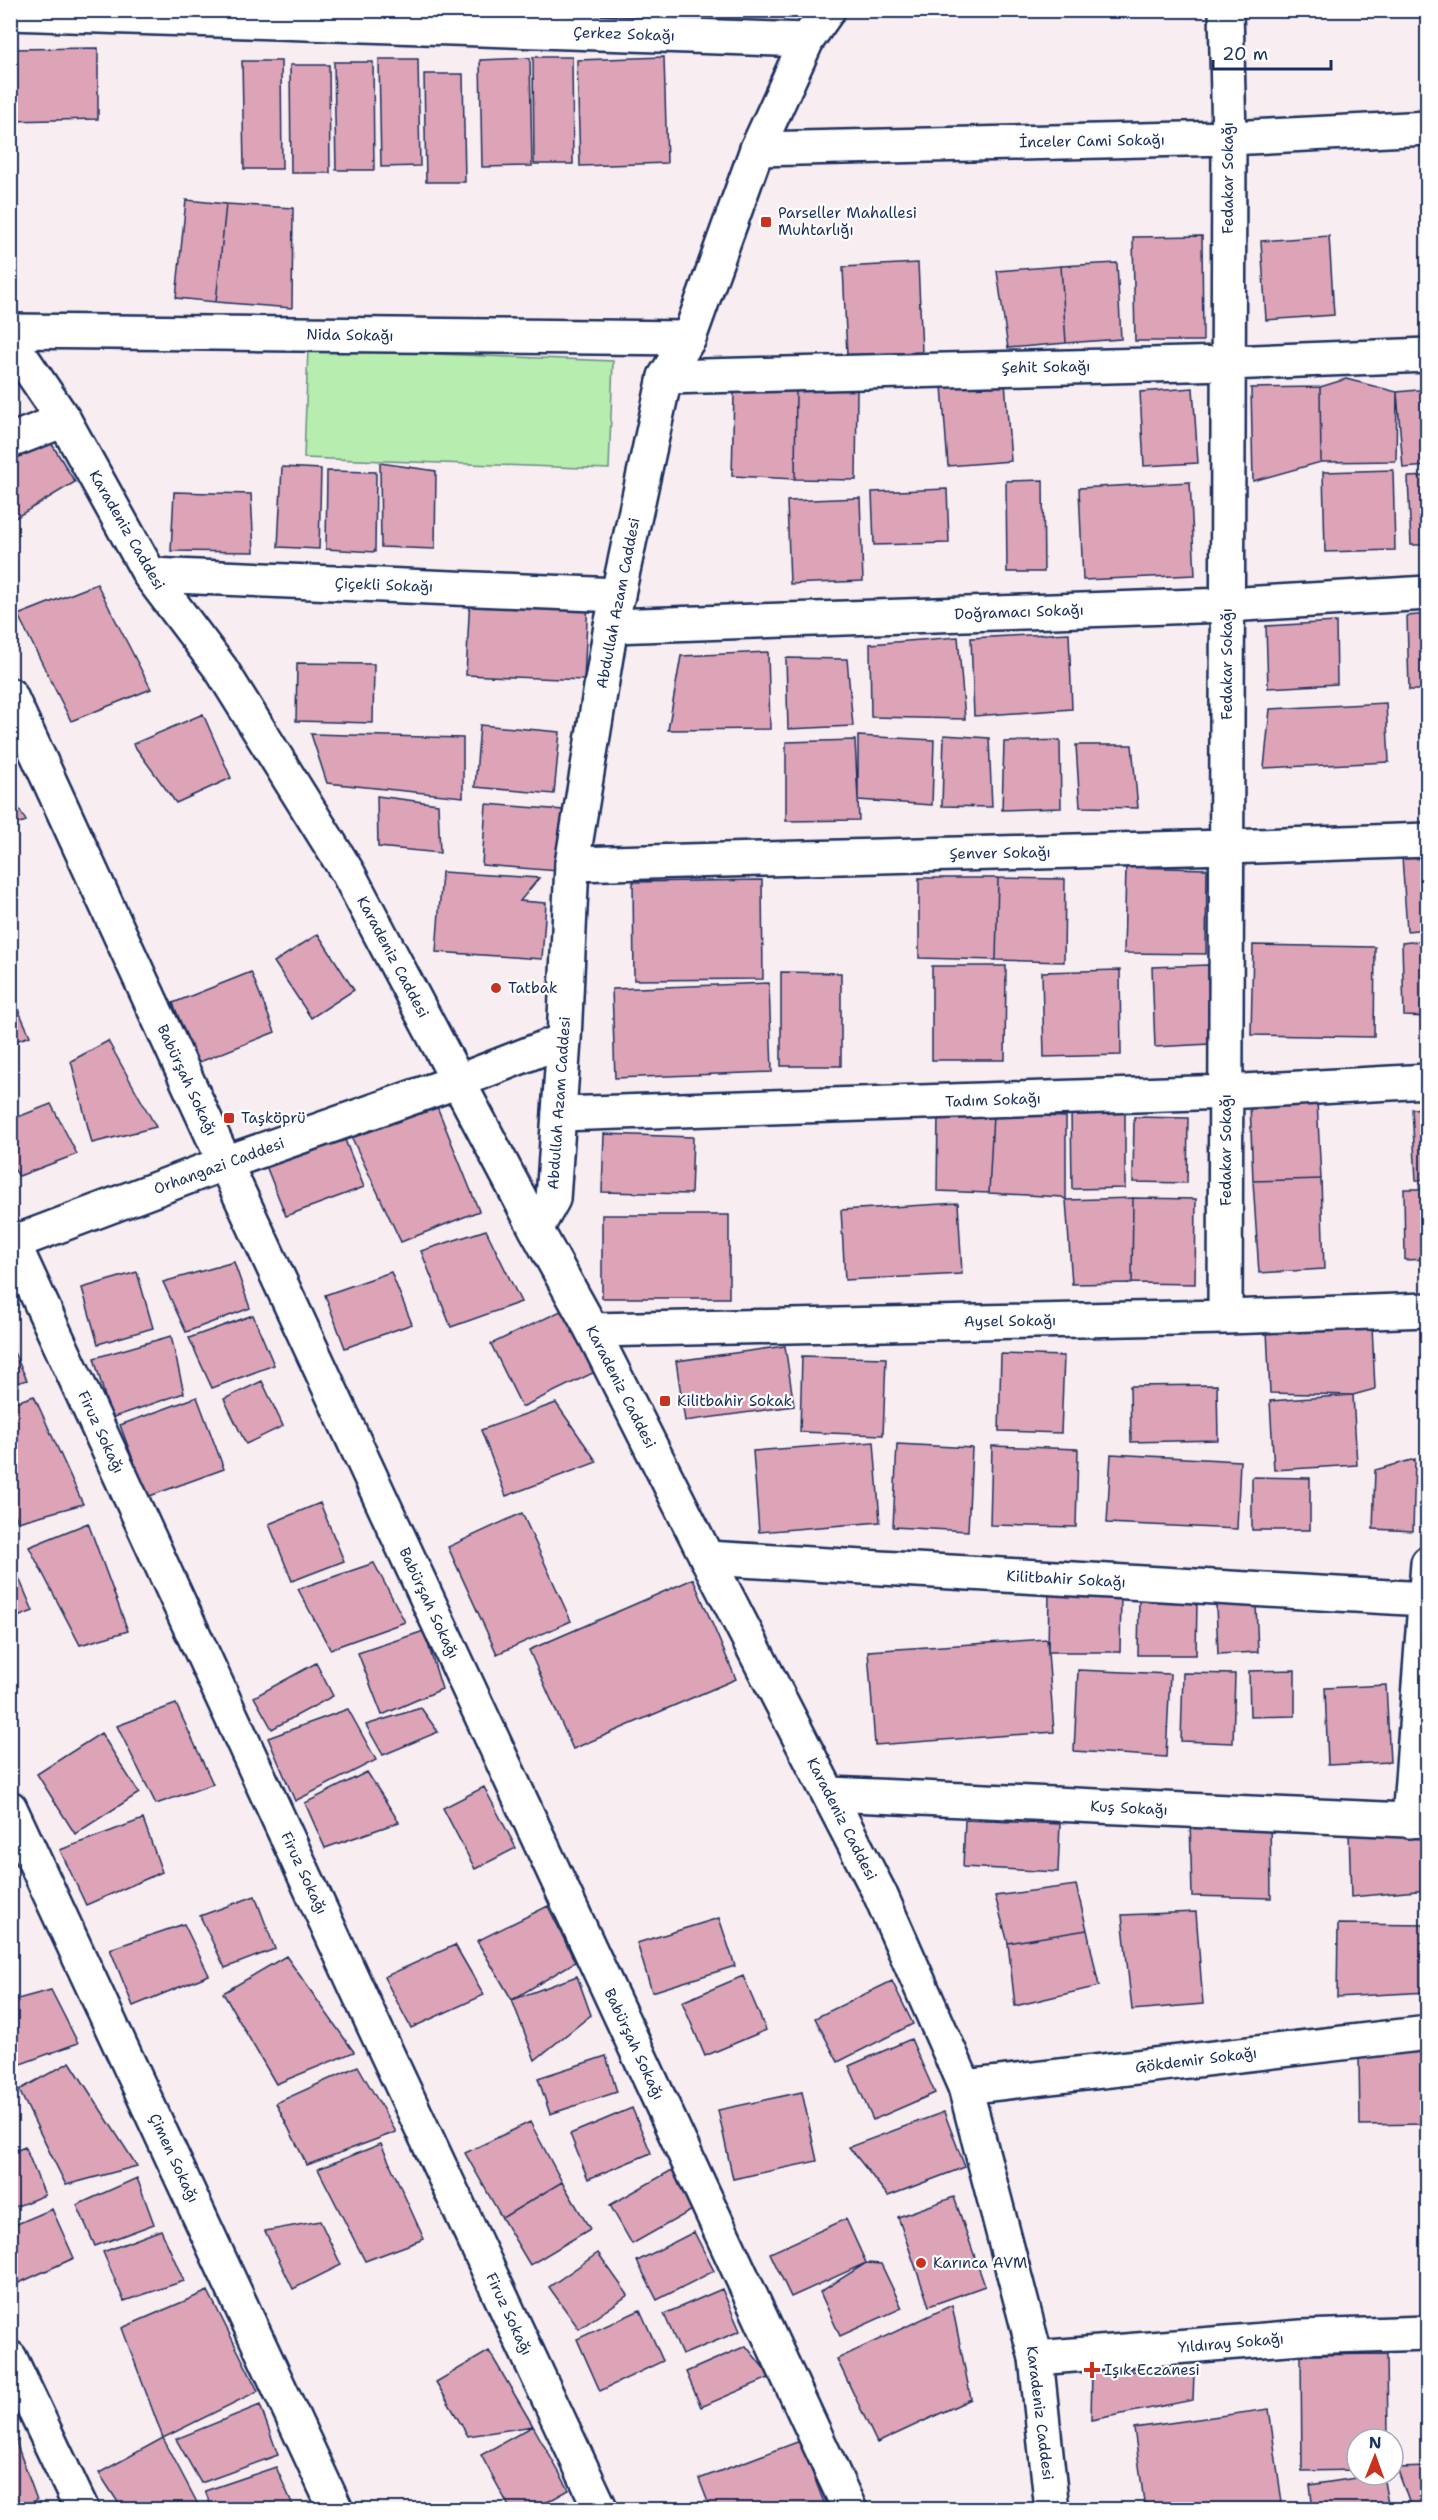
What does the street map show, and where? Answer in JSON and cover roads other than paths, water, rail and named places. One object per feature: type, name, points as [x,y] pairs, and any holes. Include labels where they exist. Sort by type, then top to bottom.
[{"type":"street","name":"Abdullah Azam Caddesi","points":[[536,1229],[553,1199],[564,1040],[572,864],[614,610],[665,377],[689,338],[757,149],[807,40],[828,10]]},
{"type":"street","name":"Fedakar Sokağı","points":[[1225,1317],[1229,138],[1226,10]]},
{"type":"street","name":"Çerkez Sokağı","points":[[10,13],[807,40]]},
{"type":"street","name":"İnceler Cami Sokağı","points":[[757,149],[1229,138],[1428,128]]},
{"type":"street","name":"Nida Sokağı","points":[[10,331],[689,338]]},
{"type":"street","name":"Karadeniz Caddesi","points":[[10,340],[64,420],[150,575],[221,669],[348,873],[536,1229],[592,1330],[880,1894],[965,2087],[1036,2358],[1052,2510]]},
{"type":"street","name":"Şehit Sokağı","points":[[665,377],[1228,363],[1428,355]]},
{"type":"street","points":[[10,441],[64,420]]},
{"type":"street","name":"Çiçekli Sokağı","points":[[150,575],[614,610]]},
{"type":"street","name":"Doğramacı Sokağı","points":[[614,610],[1227,605],[1428,592]]},
{"type":"street","name":"Babürşah Sokağı","points":[[10,695],[850,2510]]},
{"type":"street","name":"Şenver Sokağı","points":[[572,864],[1428,840]]},
{"type":"street","name":"Orhangazi Caddesi","points":[[12,1241],[459,1081],[564,1040]]},
{"type":"street","name":"Tadım Sokağı","points":[[559,1114],[1226,1092],[1428,1081]]},
{"type":"street","name":"Firuz Sokağı","points":[[12,1241],[374,2026],[601,2510]]},
{"type":"street","name":"Aysel Sokağı","points":[[592,1330],[1225,1317],[1428,1310]]},
{"type":"street","name":"Kilitbahir Sokağı","points":[[707,1558],[1425,1599]]},
{"type":"street","points":[[1418,1821],[1428,1563]]},
{"type":"street","name":"Kuş Sokağı","points":[[830,1794],[1418,1821]]},
{"type":"street","name":"Çimen Sokağı","points":[[10,1808],[336,2510]]},
{"type":"street","name":"Gökdemir Sokağı","points":[[965,2087],[1428,2033]]},
{"type":"street","name":"Yıldıray Sokağı","points":[[1036,2358],[1301,2337],[1428,2333]]},
{"type":"street","points":[[10,2358],[82,2510]]},
{"type":"place","name":"Parseller Mahallesi Muhtarlığı","points":[[766,222]]},
{"type":"place","name":"Tatbak","points":[[496,988]]},
{"type":"place","name":"Taşköprü","points":[[229,1118]]},
{"type":"place","name":"Kilitbahir Sokak","points":[[665,1401]]},
{"type":"place","name":"Karınca AVM","points":[[921,2263]]},
{"type":"place","name":"Işık Eczanesi","points":[[1092,2370]]}]
